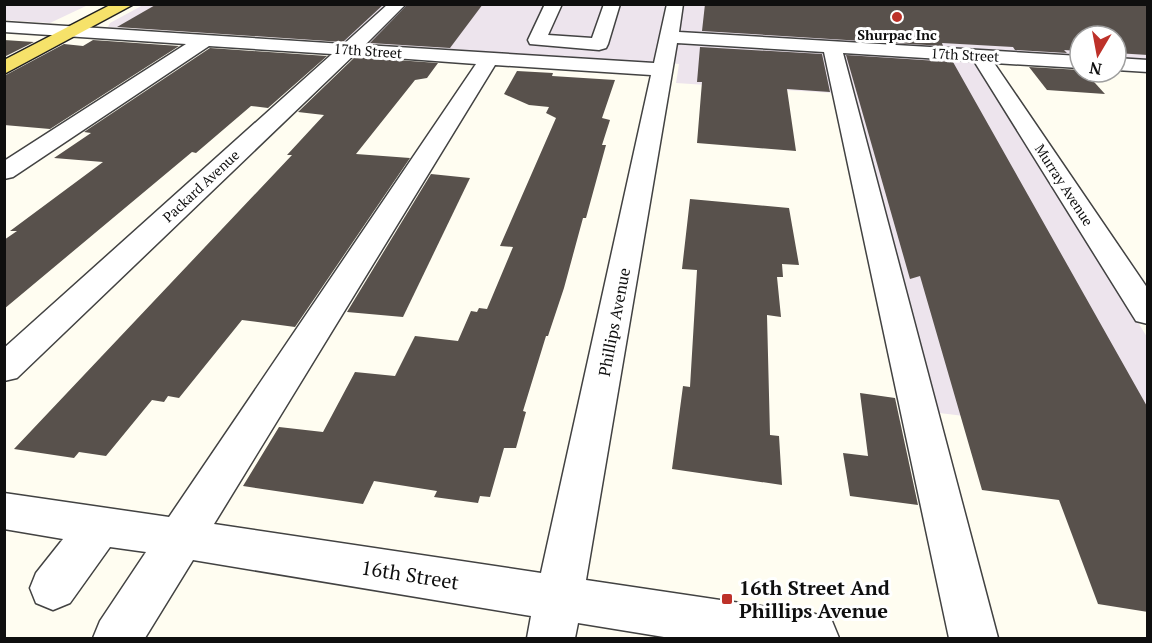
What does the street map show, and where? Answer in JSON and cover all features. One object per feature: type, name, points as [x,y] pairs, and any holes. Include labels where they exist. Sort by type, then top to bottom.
[{"type":"main road","points":[[4,68],[126,4]]},
{"type":"street","name":"Packard Avenue","points":[[4,369],[399,4]]},
{"type":"street","points":[[537,40],[554,4]]},
{"type":"street","points":[[518,39],[599,44],[612,4]]},
{"type":"street","name":"Phillips Avenue","points":[[555,618],[675,4]]},
{"type":"street","name":"17th Street","points":[[4,27],[663,70]]},
{"type":"street","name":"17th Street","points":[[670,38],[1068,61]]},
{"type":"street","points":[[4,172],[204,40]]},
{"type":"street","points":[[832,47],[974,639]]},
{"type":"street","name":"Murray Avenue","points":[[980,56],[1148,314]]},
{"type":"street","points":[[117,639],[489,59]]},
{"type":"street","points":[[1128,65],[1148,66]]},
{"type":"street","name":"16th Street","points":[[4,511],[182,539],[555,618],[815,639]]},
{"type":"street","points":[[53,588],[100,526]]},
{"type":"shaded area","points":[[145,4],[1147,5],[1147,60],[1128,59],[1128,24],[1068,24],[1068,54],[970,49],[1147,337],[1147,438],[931,412],[848,94],[676,83],[679,64],[108,27],[110,23]]},
{"type":"shaded area","points":[[4,5],[88,5],[50,23],[5,20]]},
{"type":"building","points":[[157,4],[384,4],[343,42],[117,27]]},
{"type":"building","points":[[408,4],[483,4],[450,48],[370,43]]},
{"type":"building","name":"Shurpac Inc","points":[[705,4],[1148,4],[1148,55],[1128,54],[1128,24],[1068,24],[1068,50],[1064,50],[1067,53],[1015,50],[1013,47],[942,43],[943,46],[702,31]]},
{"type":"building","points":[[4,40],[34,42],[4,57]]},
{"type":"building","points":[[93,40],[179,46],[50,129],[4,125],[4,76],[64,44],[83,46]]},
{"type":"building","points":[[700,47],[822,54],[830,92],[787,89],[796,151],[697,143],[702,82],[697,82]]},
{"type":"building","points":[[210,48],[327,56],[268,108],[251,106],[196,153],[192,152],[4,309],[4,240],[17,231],[10,231],[103,162],[54,158],[91,133],[84,132]]},
{"type":"building","points":[[846,55],[953,62],[1148,408],[1148,612],[1098,604],[1059,500],[982,490],[920,276],[910,279]]},
{"type":"building","points":[[355,57],[438,63],[427,78],[415,80],[356,154],[410,158],[295,327],[242,320],[179,398],[168,396],[164,402],[152,400],[106,456],[79,452],[74,458],[14,449],[292,155],[287,155],[324,115],[298,112]]},
{"type":"building","points":[[1029,67],[1068,69],[1068,84],[1096,84],[1105,94],[1047,90]]},
{"type":"building","points":[[517,71],[615,80],[602,118],[610,120],[602,145],[606,145],[586,218],[583,218],[564,288],[548,336],[546,336],[523,411],[526,412],[516,448],[504,448],[490,497],[480,496],[478,503],[434,497],[437,491],[374,481],[363,504],[243,486],[279,427],[323,432],[355,372],[395,376],[415,336],[458,341],[471,311],[477,312],[479,308],[487,309],[513,247],[500,246],[556,118],[546,113],[549,107],[529,105],[504,94]]},
{"type":"building","points":[[431,174],[470,178],[403,317],[347,312]]},
{"type":"building","points":[[690,199],[789,208],[799,265],[782,264],[783,277],[777,277],[781,317],[767,315],[770,435],[779,436],[782,485],[672,469],[683,386],[690,387],[697,270],[682,269]]},
{"type":"building","points":[[860,393],[895,398],[918,505],[850,496],[843,453],[868,456]]},
{"type":"place","name":"Shurpac Inc","points":[[897,17]]},
{"type":"place","name":"16th Street And Phillips Avenue","points":[[727,599]]}]
